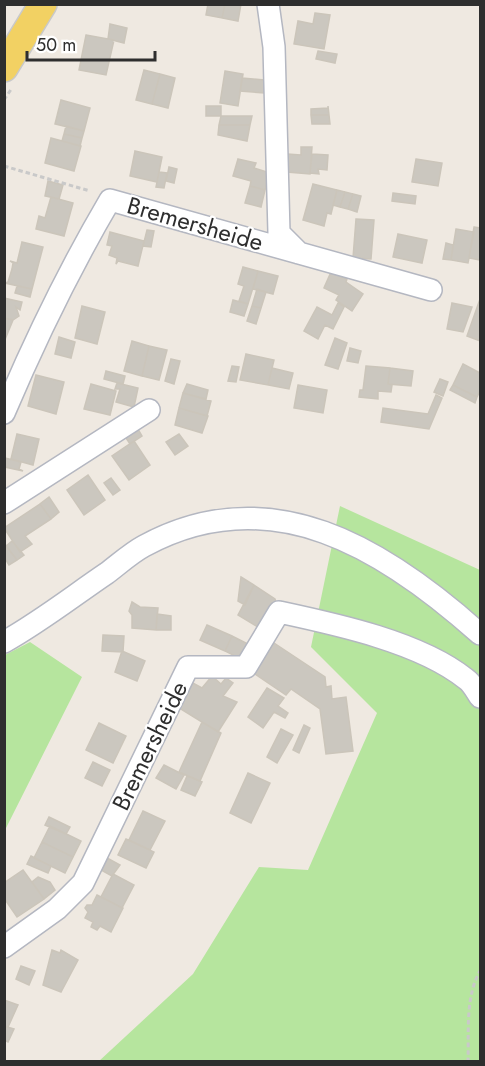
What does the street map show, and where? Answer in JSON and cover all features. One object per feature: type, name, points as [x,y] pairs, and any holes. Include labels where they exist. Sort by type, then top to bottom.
[{"type":"main road","points":[[4,68],[43,4]]},
{"type":"street","name":"Bremersheide","points":[[268,4],[274,46],[279,233],[301,255]]},
{"type":"street","name":"Bremersheide","points":[[4,413],[25,363],[88,237],[110,200],[431,290]]},
{"type":"street","points":[[4,503],[149,410]]},
{"type":"street","points":[[4,642],[143,547],[192,524],[240,517],[282,521],[321,531],[376,555],[434,592],[480,634]]},
{"type":"street","name":"Bremersheide","points":[[4,947],[57,909],[83,883],[188,667],[246,667],[279,612],[329,623],[427,656],[467,680],[480,697]]},
{"type":"path","points":[[4,166],[90,191]]},
{"type":"path","points":[[468,1062],[469,1013],[475,981],[480,971]]},
{"type":"green space","points":[[340,506],[480,570],[480,1061],[98,1062],[193,974],[259,867],[308,870],[377,713],[311,647]]},
{"type":"green space","points":[[30,642],[82,677],[5,830],[5,655]]},
{"type":"building","points":[[208,4],[225,4],[222,18],[206,15]]},
{"type":"building","points":[[225,4],[241,4],[238,21],[222,18]]},
{"type":"building","points":[[315,13],[330,15],[324,49],[294,44],[298,21],[313,24]]},
{"type":"building","points":[[110,24],[127,28],[124,43],[108,39]]},
{"type":"building","points":[[86,35],[114,40],[106,75],[79,70]]},
{"type":"building","points":[[318,51],[337,54],[335,63],[316,59]]},
{"type":"building","points":[[144,70],[160,74],[152,104],[136,100]]},
{"type":"building","points":[[225,71],[243,74],[238,106],[220,103]]},
{"type":"building","points":[[160,74],[175,78],[168,108],[152,104]]},
{"type":"building","points":[[242,78],[264,80],[264,93],[240,91]]},
{"type":"building","points":[[61,100],[90,108],[84,131],[55,124]]},
{"type":"building","points":[[206,106],[221,106],[221,116],[206,116]]},
{"type":"building","points":[[328,106],[329,115],[311,115],[311,109],[328,108]]},
{"type":"building","points":[[311,115],[329,115],[330,124],[312,124]]},
{"type":"building","points":[[221,116],[252,116],[250,125],[219,125]]},
{"type":"building","points":[[219,125],[250,125],[247,141],[218,135]]},
{"type":"building","points":[[66,126],[84,131],[82,138],[64,134]]},
{"type":"building","points":[[64,134],[82,138],[80,146],[62,141]]},
{"type":"building","points":[[51,138],[81,146],[74,171],[45,163]]},
{"type":"building","points":[[301,147],[312,147],[310,174],[287,172],[288,154],[301,155]]},
{"type":"building","points":[[135,151],[162,157],[157,182],[130,176]]},
{"type":"building","points":[[312,154],[328,155],[327,170],[318,169],[319,174],[310,173]]},
{"type":"building","points":[[238,159],[256,163],[254,168],[270,173],[265,190],[250,186],[251,181],[233,176]]},
{"type":"building","points":[[416,159],[442,163],[438,186],[412,182]]},
{"type":"building","points":[[169,167],[177,169],[174,183],[166,181]]},
{"type":"building","points":[[159,172],[167,173],[164,188],[156,187]]},
{"type":"building","points":[[48,181],[63,185],[59,199],[45,196]]},
{"type":"building","points":[[313,184],[337,190],[331,214],[327,213],[324,226],[303,220]]},
{"type":"building","points":[[250,186],[265,190],[261,207],[245,203]]},
{"type":"building","points":[[337,190],[345,192],[340,207],[333,205]]},
{"type":"building","points":[[345,192],[353,194],[348,209],[340,207]]},
{"type":"building","points":[[393,193],[416,196],[415,204],[392,201]]},
{"type":"building","points":[[353,194],[361,196],[357,212],[348,209]]},
{"type":"building","points":[[51,197],[73,203],[64,236],[36,229],[39,216],[45,218]]},
{"type":"building","points":[[356,219],[374,220],[371,259],[353,258]]},
{"type":"building","points":[[474,227],[480,228],[480,260],[469,258]]},
{"type":"building","points":[[456,229],[474,232],[468,263],[451,260]]},
{"type":"building","points":[[147,230],[154,231],[151,247],[143,246]]},
{"type":"building","points":[[110,232],[144,241],[138,266],[118,261],[116,264],[117,258],[109,255],[112,246],[107,245]]},
{"type":"building","points":[[398,234],[427,240],[422,263],[393,257]]},
{"type":"building","points":[[22,242],[43,247],[32,289],[5,283],[8,282],[12,269],[13,263],[10,261],[17,263]]},
{"type":"building","points":[[446,243],[453,245],[451,260],[443,259]]},
{"type":"building","points":[[243,267],[258,271],[248,304],[239,301],[244,286],[238,284]]},
{"type":"building","points":[[258,271],[278,276],[273,294],[253,289]]},
{"type":"building","points":[[331,272],[347,279],[346,282],[363,294],[352,311],[336,300],[339,295],[324,288]]},
{"type":"building","points":[[17,286],[32,289],[30,297],[15,293]]},
{"type":"building","points":[[257,289],[266,292],[261,308],[252,306]]},
{"type":"building","points":[[4,298],[22,302],[20,310],[16,307],[19,316],[13,320],[4,318]]},
{"type":"building","points":[[480,299],[480,341],[467,336]]},
{"type":"building","points":[[233,300],[248,304],[244,316],[230,312]]},
{"type":"building","points":[[338,303],[344,307],[333,329],[325,325],[318,339],[304,331],[317,307],[332,315]]},
{"type":"building","points":[[452,303],[472,307],[463,332],[447,329]]},
{"type":"building","points":[[82,306],[105,312],[97,344],[75,338]]},
{"type":"building","points":[[252,306],[261,308],[256,324],[247,321]]},
{"type":"building","points":[[4,318],[13,320],[4,342]]},
{"type":"building","points":[[59,337],[75,342],[71,358],[55,354]]},
{"type":"building","points":[[335,338],[347,343],[338,369],[325,365]]},
{"type":"building","points":[[132,341],[149,346],[142,376],[124,371]]},
{"type":"building","points":[[149,346],[167,350],[159,380],[142,376]]},
{"type":"building","points":[[350,348],[361,351],[358,363],[347,361]]},
{"type":"building","points":[[246,354],[274,360],[268,385],[240,380]]},
{"type":"building","points":[[171,359],[180,361],[174,384],[165,381]]},
{"type":"building","points":[[463,364],[480,373],[480,391],[477,397],[453,385]]},
{"type":"building","points":[[232,366],[239,367],[236,382],[228,381]]},
{"type":"building","points":[[366,366],[390,368],[388,384],[392,385],[391,392],[378,391],[378,399],[359,397],[360,390],[363,390]]},
{"type":"building","points":[[272,368],[293,373],[289,389],[268,385]]},
{"type":"building","points":[[390,368],[413,371],[411,386],[388,384]]},
{"type":"building","points":[[106,371],[125,376],[123,384],[104,379]]},
{"type":"building","points":[[36,375],[64,382],[56,414],[28,406]]},
{"type":"building","points":[[440,379],[448,382],[443,396],[434,392]]},
{"type":"building","points":[[117,383],[138,388],[134,407],[116,402],[120,389],[115,389]]},
{"type":"building","points":[[91,384],[116,391],[110,415],[84,409]]},
{"type":"building","points":[[187,384],[208,390],[206,399],[183,393]]},
{"type":"building","points":[[298,385],[327,390],[323,413],[294,408]]},
{"type":"building","points":[[453,385],[477,397],[475,403],[450,390]]},
{"type":"building","points":[[183,393],[211,401],[207,416],[179,408]]},
{"type":"building","points":[[436,395],[442,398],[429,429],[381,422],[383,408],[428,414]]},
{"type":"building","points":[[179,408],[208,416],[202,433],[175,425]]},
{"type":"building","points":[[138,429],[142,436],[130,444],[126,438]]},
{"type":"building","points":[[17,434],[39,439],[33,465],[11,459]]},
{"type":"building","points":[[179,434],[188,446],[175,455],[166,442]]},
{"type":"building","points":[[134,441],[150,465],[129,480],[112,456]]},
{"type":"building","points":[[5,458],[21,462],[19,469],[23,471],[4,467]]},
{"type":"building","points":[[88,475],[105,500],[84,515],[67,490]]},
{"type":"building","points":[[111,478],[120,490],[113,495],[104,483]]},
{"type":"building","points":[[49,497],[59,512],[51,519],[40,504]]},
{"type":"building","points":[[40,504],[51,519],[25,536],[32,544],[20,552],[4,528]]},
{"type":"building","points":[[12,541],[24,555],[17,560],[6,546]]},
{"type":"building","points":[[4,543],[17,560],[9,565],[4,557]]},
{"type":"building","points":[[241,577],[254,585],[245,605],[238,601]]},
{"type":"building","points":[[254,585],[275,599],[276,603],[261,629],[238,615]]},
{"type":"building","points":[[132,602],[140,607],[158,608],[156,630],[132,628],[132,615],[129,611]]},
{"type":"building","points":[[157,614],[171,616],[171,630],[156,630]]},
{"type":"building","points":[[207,625],[232,636],[225,651],[200,640]]},
{"type":"building","points":[[103,635],[124,636],[123,652],[102,651]]},
{"type":"building","points":[[232,636],[250,645],[243,660],[225,651]]},
{"type":"building","points":[[268,639],[325,677],[326,687],[331,686],[332,699],[346,697],[353,751],[326,754],[320,709],[291,689],[286,695],[252,672]]},
{"type":"building","points":[[122,651],[145,661],[137,681],[115,672]]},
{"type":"building","points":[[212,676],[221,684],[226,678],[233,683],[223,696],[237,702],[218,732],[176,706],[191,682],[202,688]]},
{"type":"building","points":[[267,688],[284,698],[278,706],[288,713],[285,718],[274,712],[263,728],[248,717]]},
{"type":"building","points":[[202,722],[221,733],[200,781],[179,772]]},
{"type":"building","points":[[99,723],[126,736],[113,763],[86,750]]},
{"type":"building","points":[[304,725],[310,728],[299,753],[293,750]]},
{"type":"building","points":[[281,729],[293,735],[277,763],[267,757]]},
{"type":"building","points":[[93,762],[110,770],[102,786],[85,778]]},
{"type":"building","points":[[164,765],[184,775],[176,789],[156,778]]},
{"type":"building","points":[[248,773],[270,783],[251,823],[230,813]]},
{"type":"building","points":[[187,776],[202,782],[195,796],[181,790]]},
{"type":"building","points":[[143,811],[165,821],[150,850],[129,840]]},
{"type":"building","points":[[49,817],[70,827],[66,834],[45,825]]},
{"type":"building","points":[[50,826],[81,841],[73,857],[42,842]]},
{"type":"building","points":[[126,839],[154,852],[146,868],[118,855]]},
{"type":"building","points":[[42,842],[73,857],[65,873],[34,858]]},
{"type":"building","points":[[31,856],[51,866],[48,873],[27,864]]},
{"type":"building","points":[[107,858],[120,865],[112,876],[101,870]]},
{"type":"building","points":[[23,870],[44,899],[17,917],[4,898],[4,883]]},
{"type":"building","points":[[113,874],[134,885],[122,908],[101,897]]},
{"type":"building","points":[[38,877],[50,882],[55,890],[44,899],[32,882]]},
{"type":"building","points":[[97,895],[123,908],[111,932],[100,926],[97,930],[91,927],[93,922],[85,918],[88,912],[85,908],[87,905],[92,905]]},
{"type":"building","points":[[52,950],[60,953],[61,950],[78,960],[61,992],[43,985]]},
{"type":"building","points":[[21,966],[35,971],[29,985],[16,979]]},
{"type":"building","points":[[4,1000],[18,1005],[8,1027],[4,1026]]},
{"type":"building","points":[[4,1026],[14,1029],[8,1042],[4,1040]]}]
